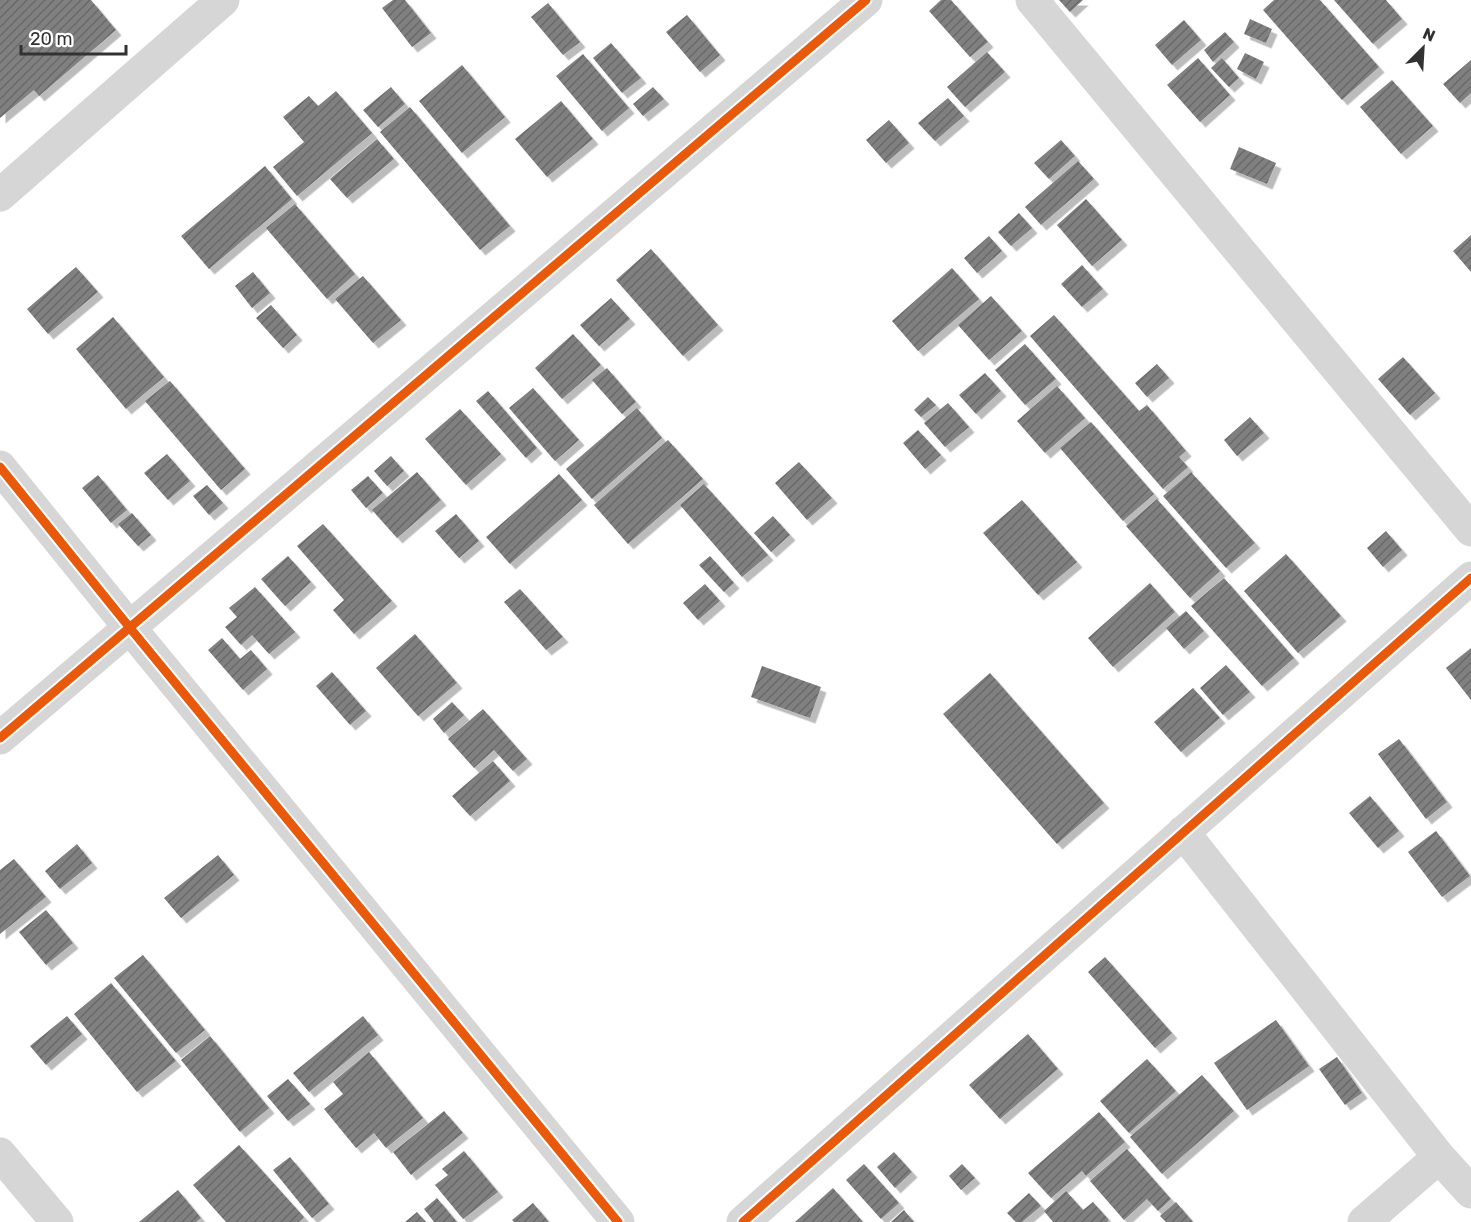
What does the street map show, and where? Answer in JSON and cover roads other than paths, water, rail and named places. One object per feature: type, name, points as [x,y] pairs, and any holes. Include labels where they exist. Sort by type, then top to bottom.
[{"type":"street","points":[[0,195],[223,0]]},
{"type":"street","points":[[0,738],[866,0]]},
{"type":"street","points":[[1032,0],[1471,530]]},
{"type":"street","points":[[0,467],[618,1222]]},
{"type":"street","points":[[743,1222],[1471,578]]},
{"type":"street","points":[[1183,832],[1439,1157],[1471,1192]]},
{"type":"street","points":[[0,1154],[57,1222]]},
{"type":"street","points":[[1364,1222],[1439,1157]]}]
